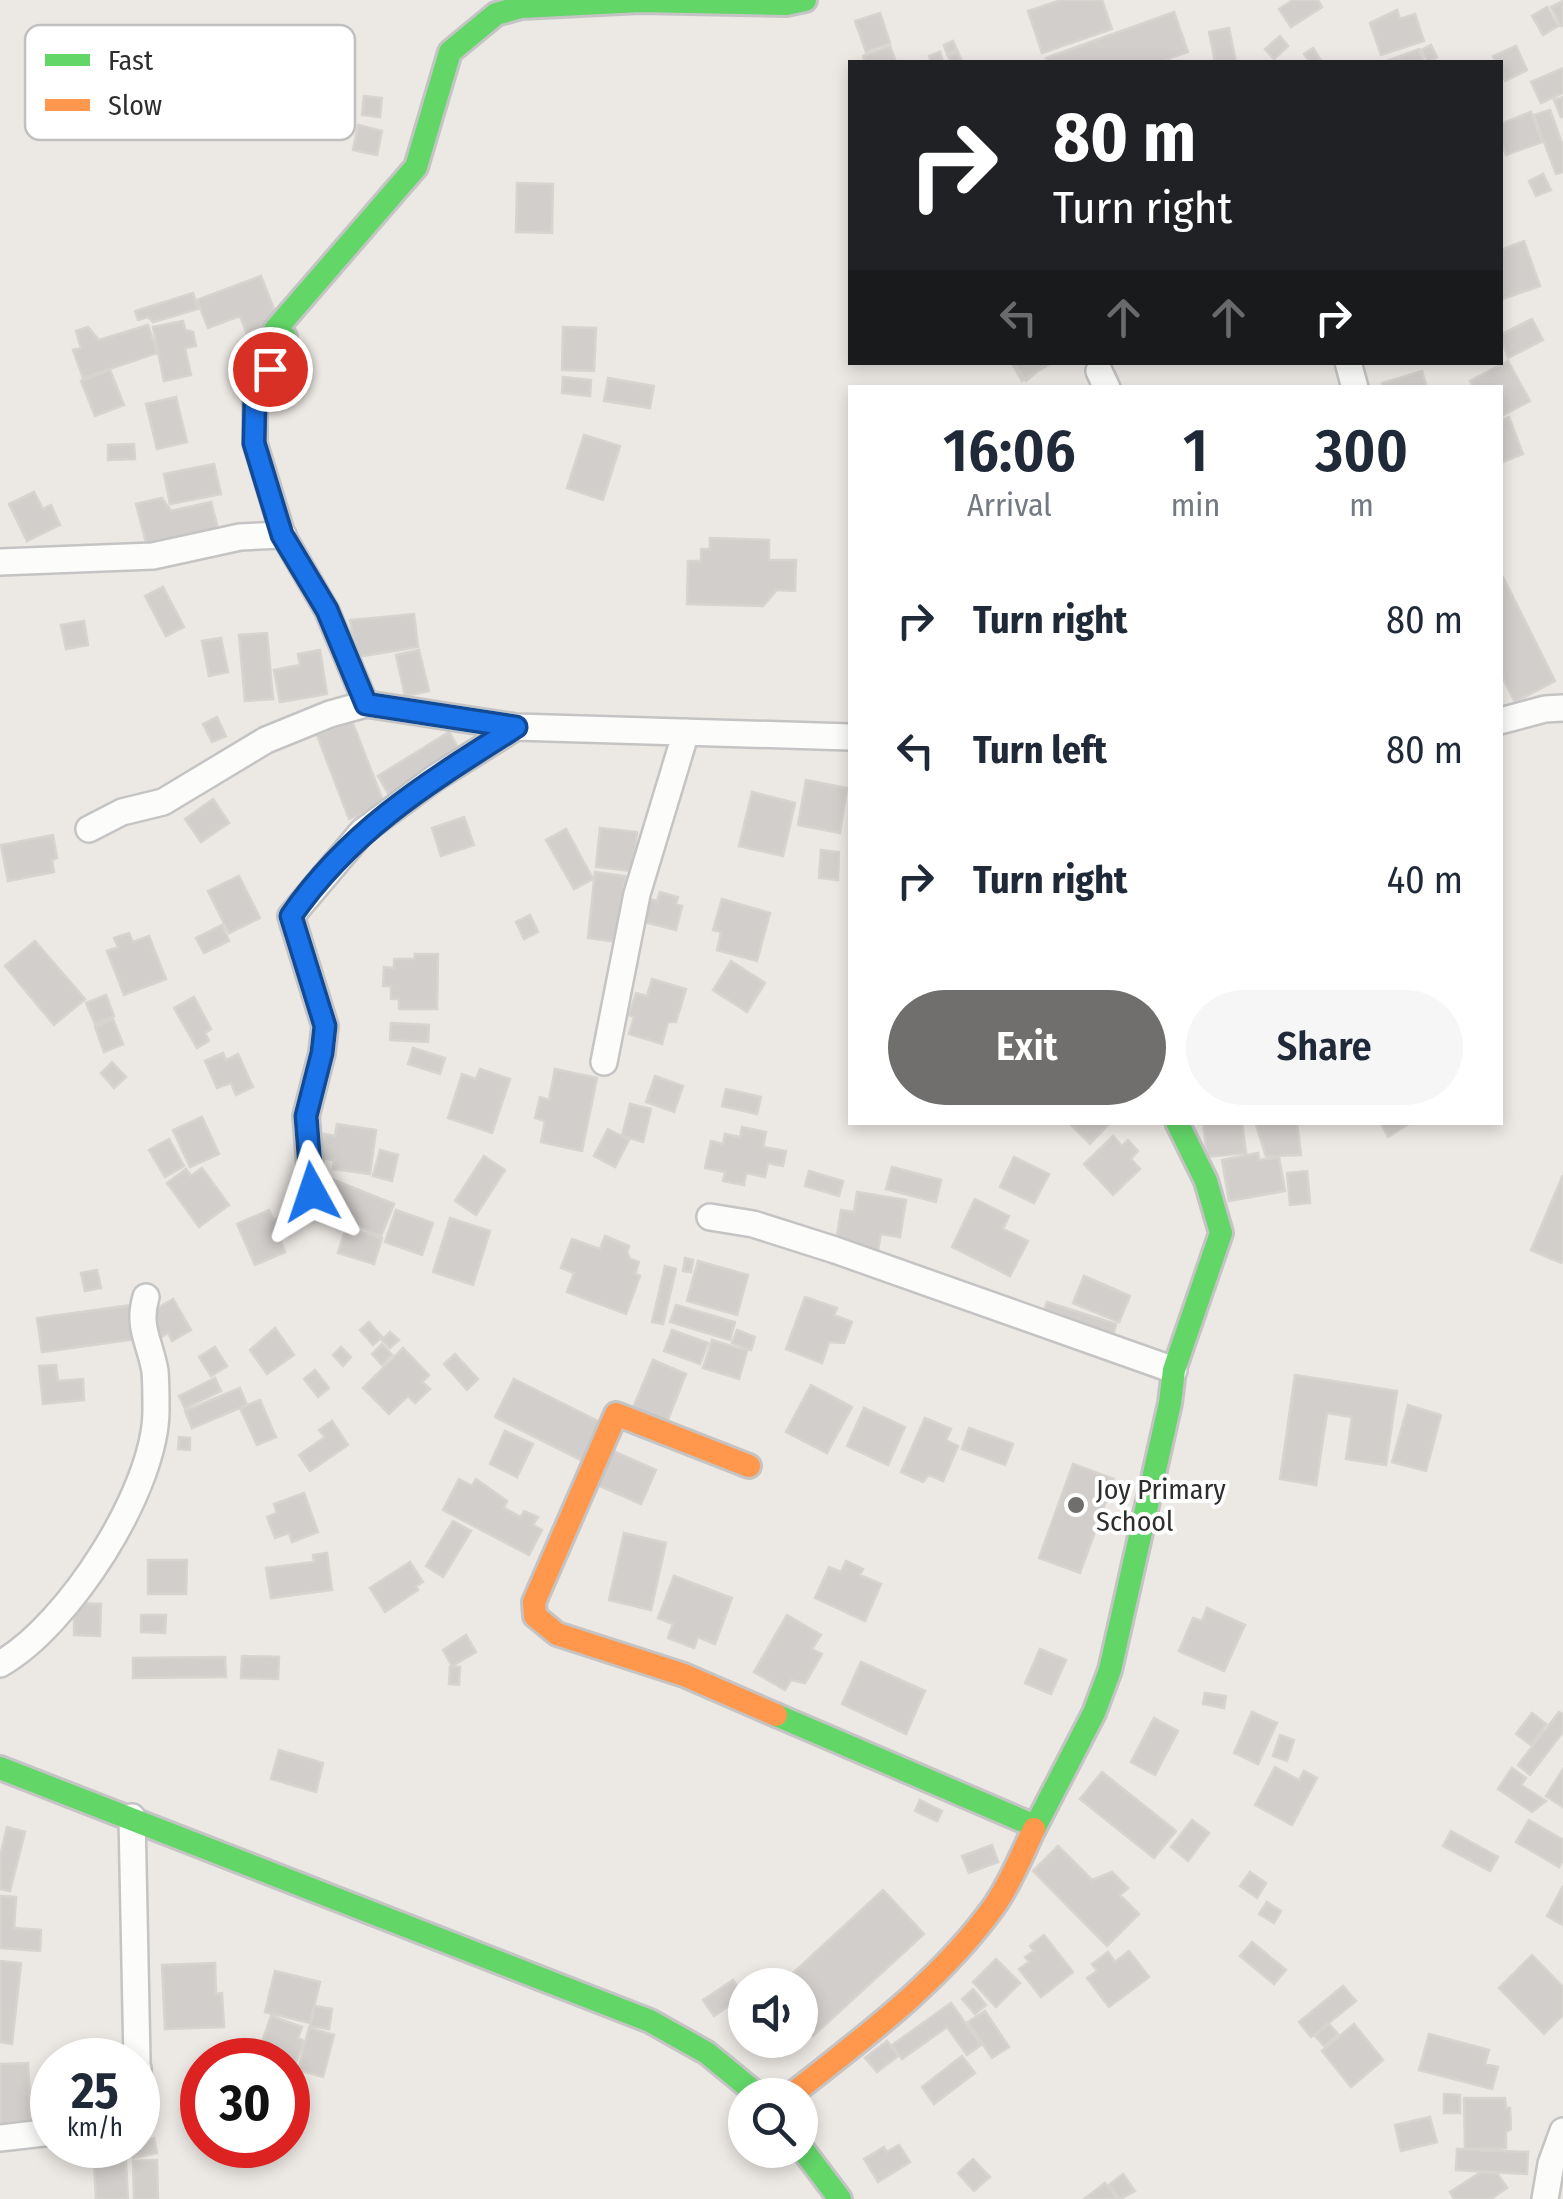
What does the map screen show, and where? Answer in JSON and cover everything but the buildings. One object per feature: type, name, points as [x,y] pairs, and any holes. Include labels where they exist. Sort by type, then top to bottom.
[{"type":"street","points":[[366,704],[327,610],[282,535],[254,443],[255,400],[284,337],[275,330],[416,167],[450,52],[487,20],[522,7],[640,1],[786,4],[805,0]]},
{"type":"street","points":[[0,562],[153,556],[240,537],[282,535]]},
{"type":"street","points":[[89,830],[122,812],[163,802],[266,740],[366,704],[516,727],[848,737]]},
{"type":"street","points":[[1503,717],[1563,708]]},
{"type":"street","points":[[312,1192],[306,1116],[325,1026],[291,916],[362,832],[516,727]]},
{"type":"street","points":[[604,1062],[637,894],[686,732]]},
{"type":"street","points":[[811,2078],[926,1983],[966,1942],[997,1902],[1094,1713],[1110,1670],[1174,1370],[1220,1233],[1206,1180],[1178,1125]]},
{"type":"street","points":[[710,1217],[754,1224],[819,1245],[1174,1370]]},
{"type":"street","points":[[0,1664],[35,1640],[79,1590],[120,1520],[152,1446],[155,1372],[140,1316],[146,1297]]},
{"type":"street","points":[[749,1466],[684,1444],[616,1414],[534,1602],[535,1616],[557,1634],[684,1675],[1035,1826]]},
{"type":"street","points":[[0,1768],[650,2020],[707,2053],[737,2078]]},
{"type":"street","points":[[132,1817],[137,2038]]},
{"type":"street","points":[[1545,2199],[1551,2164],[1563,2131]]},
{"type":"street","points":[[0,2138],[30,2135]]},
{"type":"street","points":[[817,2168],[840,2199]]},
{"type":"traffic: fast","points":[[366,704],[327,611],[283,535],[255,443],[255,401],[285,337],[275,330],[416,167],[450,52],[496,14],[521,7],[640,1],[786,4],[805,0]]},
{"type":"traffic: fast","points":[[1034,1829],[1094,1713],[1110,1670],[1174,1370],[1221,1233],[1206,1181],[1178,1125]]},
{"type":"traffic: fast","points":[[776,1715],[1035,1826]]},
{"type":"traffic: fast","points":[[0,1768],[650,2021],[707,2053],[737,2078]]},
{"type":"traffic: fast","points":[[817,2168],[840,2199]]},
{"type":"traffic: slow","points":[[749,1466],[616,1414],[534,1602],[535,1616],[557,1634],[684,1675],[776,1715]]},
{"type":"traffic: slow","points":[[813,2078],[900,2007],[974,1933],[1001,1896],[1034,1829]]},
{"type":"place","name":"Joy Primary School","points":[[1076,1505]]},
{"type":"route","points":[[270,369],[255,400],[254,443],[282,535],[327,610],[366,704],[516,727],[362,832],[291,916],[325,1026],[306,1116],[312,1192]]}]
